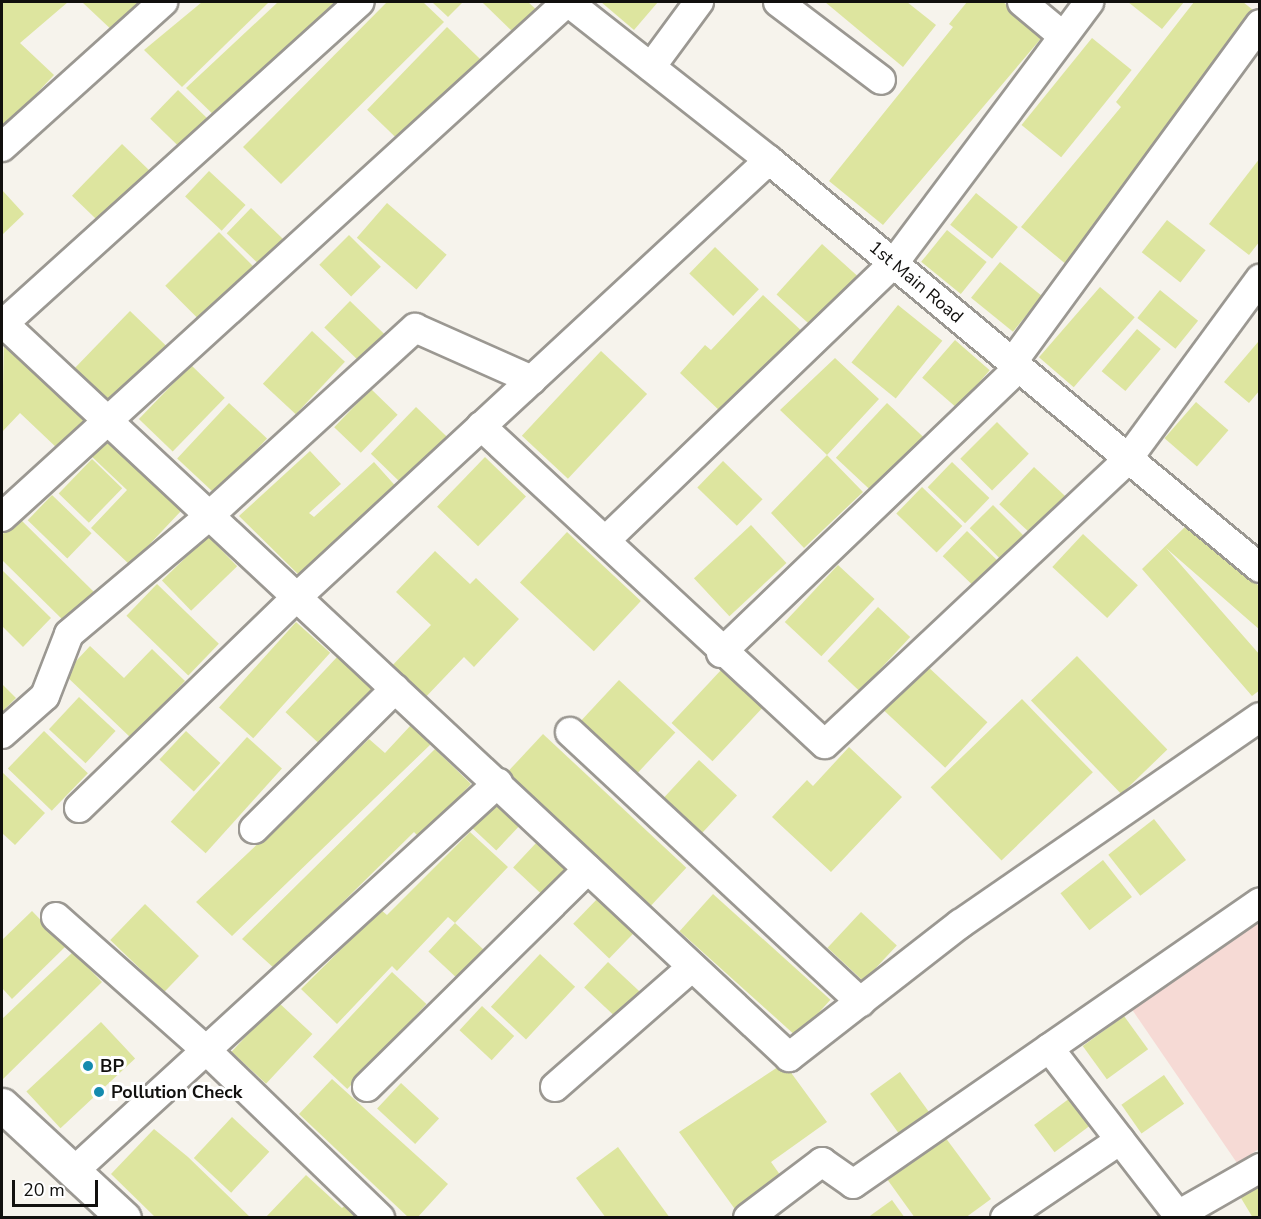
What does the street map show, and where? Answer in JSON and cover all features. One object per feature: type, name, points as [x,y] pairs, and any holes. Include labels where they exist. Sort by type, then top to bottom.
[{"type":"street","points":[[2,147],[164,2]]},
{"type":"street","points":[[360,2],[2,323],[109,421],[295,599],[498,783],[789,1057],[960,924],[1260,717]]},
{"type":"street","points":[[2,517],[567,2]]},
{"type":"street","name":"1st Main Road","points":[[567,2],[769,160],[1127,460],[1260,568]]},
{"type":"street","points":[[651,67],[699,2]]},
{"type":"street","points":[[778,2],[881,80]]},
{"type":"street","points":[[1022,2],[1063,36]]},
{"type":"street","points":[[606,540],[894,263],[1089,2]]},
{"type":"street","points":[[722,652],[1015,366],[1260,24]]},
{"type":"street","points":[[79,808],[295,599],[769,160]]},
{"type":"street","points":[[481,426],[606,540],[722,652],[825,744],[1127,460],[1260,279]]},
{"type":"street","points":[[2,734],[45,696],[69,634],[209,516],[415,328],[532,380]]},
{"type":"street","points":[[254,829],[394,689]]},
{"type":"street","points":[[570,732],[861,1002]]},
{"type":"street","points":[[74,1171],[498,783]]},
{"type":"street","points":[[367,1087],[588,869]]},
{"type":"street","points":[[748,1218],[822,1162],[853,1184],[1260,902]]},
{"type":"street","points":[[56,917],[206,1050],[380,1218]]},
{"type":"street","points":[[555,1087],[692,967]]},
{"type":"street","points":[[1049,1048],[1178,1215],[1260,1168]]},
{"type":"street","points":[[2,1105],[124,1218]]},
{"type":"street","points":[[1005,1218],[1120,1140]]},
{"type":"shaded area","points":[[1259,921],[1259,1149],[1237,1163],[1131,1008]]},
{"type":"building","points":[[2,2],[68,2],[20,43],[54,75],[2,130]]},
{"type":"building","points":[[82,2],[139,2],[143,5],[116,34]]},
{"type":"building","points":[[202,2],[269,2],[182,87],[144,50]]},
{"type":"building","points":[[278,2],[348,2],[223,124],[186,88]]},
{"type":"building","points":[[387,2],[423,2],[444,22],[281,184],[243,147]]},
{"type":"building","points":[[432,2],[463,2],[448,17]]},
{"type":"building","points":[[482,2],[528,2],[538,11],[515,34]]},
{"type":"building","points":[[601,2],[658,2],[634,30]]},
{"type":"building","points":[[825,2],[907,2],[936,25],[903,67]]},
{"type":"building","points":[[967,2],[1003,2],[1044,35],[883,225],[829,181],[953,27],[949,24]]},
{"type":"building","points":[[1128,2],[1184,2],[1162,29]]},
{"type":"building","points":[[1194,2],[1243,2],[1253,10],[1228,41],[1233,45],[1158,137],[1163,141],[1067,265],[1021,227],[1121,107],[1116,102]]},
{"type":"building","points":[[447,27],[480,59],[400,142],[367,110]]},
{"type":"building","points":[[1092,38],[1132,70],[1061,157],[1022,125]]},
{"type":"building","points":[[178,90],[208,119],[180,148],[150,119]]},
{"type":"building","points":[[122,144],[154,175],[104,227],[72,196]]},
{"type":"building","points":[[1260,158],[1260,241],[1249,255],[1209,224]]},
{"type":"building","points":[[209,171],[246,205],[222,231],[185,197]]},
{"type":"building","points":[[2,190],[24,214],[2,235]]},
{"type":"building","points":[[976,193],[1018,227],[992,259],[950,225]]},
{"type":"building","points":[[387,203],[447,255],[416,290],[357,238]]},
{"type":"building","points":[[251,208],[287,243],[263,268],[227,233]]},
{"type":"building","points":[[1167,220],[1206,250],[1180,282],[1142,252]]},
{"type":"building","points":[[947,230],[987,262],[961,294],[921,262]]},
{"type":"building","points":[[219,232],[254,267],[200,320],[165,286]]},
{"type":"building","points":[[349,235],[381,267],[351,297],[319,265]]},
{"type":"building","points":[[822,244],[857,275],[811,326],[776,295]]},
{"type":"building","points":[[715,247],[759,289],[733,316],[689,274]]},
{"type":"building","points":[[1000,262],[1042,296],[1013,332],[971,298]]},
{"type":"building","points":[[1100,287],[1135,317],[1074,387],[1039,357]]},
{"type":"building","points":[[1160,290],[1198,321],[1175,349],[1137,318]]},
{"type":"building","points":[[763,295],[805,334],[723,414],[680,373],[705,345],[711,350]]},
{"type":"building","points":[[350,301],[387,337],[362,364],[324,328]]},
{"type":"building","points":[[898,305],[942,341],[896,398],[851,363]]},
{"type":"building","points":[[130,311],[167,347],[113,404],[75,368]]},
{"type":"building","points":[[1137,329],[1161,349],[1125,391],[1102,371]]},
{"type":"building","points":[[312,331],[345,362],[296,414],[263,384]]},
{"type":"building","points":[[4,340],[86,421],[58,449],[20,413],[2,432]]},
{"type":"building","points":[[955,340],[990,370],[957,408],[922,378]]},
{"type":"building","points":[[1258,342],[1260,390],[1249,403],[1224,382]]},
{"type":"building","points":[[601,351],[647,394],[568,479],[522,436]]},
{"type":"building","points":[[835,358],[879,399],[827,455],[780,410]]},
{"type":"building","points":[[191,365],[225,398],[173,452],[139,419]]},
{"type":"building","points":[[371,389],[398,415],[361,453],[334,427]]},
{"type":"building","points":[[1196,402],[1228,430],[1197,466],[1165,438]]},
{"type":"building","points":[[229,403],[267,438],[215,494],[177,459]]},
{"type":"building","points":[[887,403],[926,439],[875,494],[836,458]]},
{"type":"building","points":[[416,407],[447,437],[402,484],[371,454]]},
{"type":"building","points":[[997,422],[1029,454],[992,491],[960,459]]},
{"type":"building","points":[[103,437],[181,511],[130,565],[91,528],[127,490],[88,453]]},
{"type":"building","points":[[310,451],[341,484],[309,513],[314,517],[374,462],[400,491],[303,579],[239,516]]},
{"type":"building","points":[[827,455],[863,492],[804,548],[771,513]]},
{"type":"building","points":[[485,457],[526,497],[478,546],[437,507]]},
{"type":"building","points":[[92,459],[122,488],[89,523],[59,494]]},
{"type":"building","points":[[723,461],[763,499],[737,526],[697,488]]},
{"type":"building","points":[[952,462],[989,498],[965,523],[928,487]]},
{"type":"building","points":[[1034,467],[1066,497],[1031,534],[999,504]]},
{"type":"building","points":[[922,487],[962,526],[937,553],[896,514]]},
{"type":"building","points":[[52,495],[92,533],[67,558],[28,520]]},
{"type":"building","points":[[993,505],[1027,539],[1004,562],[970,528]]},
{"type":"building","points":[[18,517],[95,593],[66,623],[2,560],[2,535]]},
{"type":"building","points":[[1188,524],[1260,587],[1260,630],[1166,548],[1260,655],[1260,690],[1252,696],[1142,569]]},
{"type":"building","points":[[751,525],[786,563],[729,616],[694,578]]},
{"type":"building","points":[[967,531],[1001,564],[976,589],[943,556]]},
{"type":"building","points":[[567,532],[641,601],[594,651],[520,582]]},
{"type":"building","points":[[1083,534],[1138,585],[1107,618],[1052,567]]},
{"type":"building","points":[[208,536],[237,566],[191,611],[162,580]]},
{"type":"building","points":[[435,551],[470,584],[476,578],[519,619],[474,667],[464,657],[421,702],[388,670],[431,625],[396,592]]},
{"type":"building","points":[[838,565],[875,599],[821,656],[785,622]]},
{"type":"building","points":[[2,570],[51,618],[23,647],[2,626]]},
{"type":"building","points":[[157,584],[219,644],[188,675],[126,616]]},
{"type":"building","points":[[878,607],[910,637],[860,691],[828,661]]},
{"type":"building","points":[[296,622],[330,653],[253,738],[219,707]]},
{"type":"building","points":[[90,646],[124,678],[152,649],[185,681],[131,738],[64,674]]},
{"type":"building","points":[[338,656],[375,691],[323,747],[285,712]]},
{"type":"building","points":[[1077,656],[1167,750],[1121,794],[1031,700]]},
{"type":"building","points":[[926,665],[987,722],[945,768],[884,710]]},
{"type":"building","points":[[722,669],[763,707],[712,761],[672,723]]},
{"type":"building","points":[[619,680],[675,733],[636,774],[580,722]]},
{"type":"building","points":[[2,684],[16,698],[2,712]]},
{"type":"building","points":[[79,697],[116,731],[86,763],[49,729]]},
{"type":"building","points":[[1022,699],[1093,772],[1001,861],[931,787]]},
{"type":"building","points":[[411,725],[431,744],[232,936],[196,902],[369,739],[385,753]]},
{"type":"building","points":[[44,731],[88,773],[52,811],[8,768]]},
{"type":"building","points":[[186,731],[220,763],[194,792],[159,760]]},
{"type":"building","points":[[543,734],[686,868],[650,907],[506,773]]},
{"type":"building","points":[[247,737],[282,768],[206,853],[171,822]]},
{"type":"building","points":[[849,747],[902,797],[831,872],[772,817],[807,780],[813,786]]},
{"type":"building","points":[[435,749],[471,784],[420,838],[414,832],[275,969],[242,939]]},
{"type":"building","points":[[699,760],[737,795],[700,835],[662,799]]},
{"type":"building","points":[[2,772],[45,813],[15,845],[2,833]]},
{"type":"building","points":[[496,801],[521,824],[496,851],[471,827]]},
{"type":"building","points":[[1154,819],[1186,860],[1140,896],[1108,855]]},
{"type":"building","points":[[470,832],[508,867],[455,923],[448,917],[397,971],[392,966],[337,1024],[301,989],[381,910],[387,915]]},
{"type":"building","points":[[537,842],[570,873],[546,898],[513,868]]},
{"type":"building","points":[[1103,860],[1132,897],[1089,930],[1060,893]]},
{"type":"building","points":[[713,894],[830,1000],[797,1037],[680,931]]},
{"type":"building","points":[[601,895],[637,930],[609,959],[573,924]]},
{"type":"building","points":[[145,904],[199,956],[164,992],[110,940]]},
{"type":"building","points":[[32,911],[66,946],[12,999],[2,988],[2,940]]},
{"type":"building","points":[[861,912],[897,945],[863,981],[828,948]]},
{"type":"building","points":[[455,923],[489,955],[463,984],[428,952]]},
{"type":"building","points":[[73,952],[102,982],[2,1080],[2,1019]]},
{"type":"building","points":[[540,954],[575,987],[526,1039],[491,1007]]},
{"type":"building","points":[[608,962],[643,995],[619,1020],[584,988]]},
{"type":"building","points":[[392,972],[426,1004],[347,1089],[313,1057]]},
{"type":"building","points":[[278,1002],[312,1034],[266,1084],[232,1052]]},
{"type":"building","points":[[482,1006],[514,1036],[492,1060],[459,1030]]},
{"type":"building","points":[[1124,1016],[1148,1049],[1107,1079],[1083,1046]]},
{"type":"building","points":[[101,1022],[135,1059],[61,1128],[26,1092]]},
{"type":"building","points":[[784,1063],[827,1122],[771,1162],[783,1179],[737,1212],[679,1132]]},
{"type":"building","points":[[900,1072],[929,1112],[899,1133],[870,1094]]},
{"type":"building","points":[[1164,1075],[1184,1104],[1141,1133],[1121,1105]]},
{"type":"building","points":[[332,1079],[448,1184],[417,1218],[409,1218],[299,1114]]},
{"type":"building","points":[[401,1083],[439,1118],[415,1144],[377,1109]]},
{"type":"building","points":[[1074,1095],[1094,1122],[1055,1152],[1034,1125]]},
{"type":"building","points":[[232,1117],[269,1152],[231,1193],[194,1158]]},
{"type":"building","points":[[154,1129],[188,1157],[251,1218],[156,1218],[111,1174]]},
{"type":"building","points":[[945,1137],[991,1199],[965,1218],[915,1218],[887,1179]]},
{"type":"building","points":[[618,1147],[670,1218],[606,1218],[576,1178]]},
{"type":"building","points":[[306,1175],[342,1208],[348,1203],[363,1218],[265,1218]]},
{"type":"building","points":[[1260,1180],[1260,1218],[1253,1218],[1238,1193]]},
{"type":"building","points":[[892,1200],[905,1218],[867,1218]]},
{"type":"place","name":"BP","points":[[88,1066]]},
{"type":"place","name":"Pollution Check","points":[[99,1092]]}]
